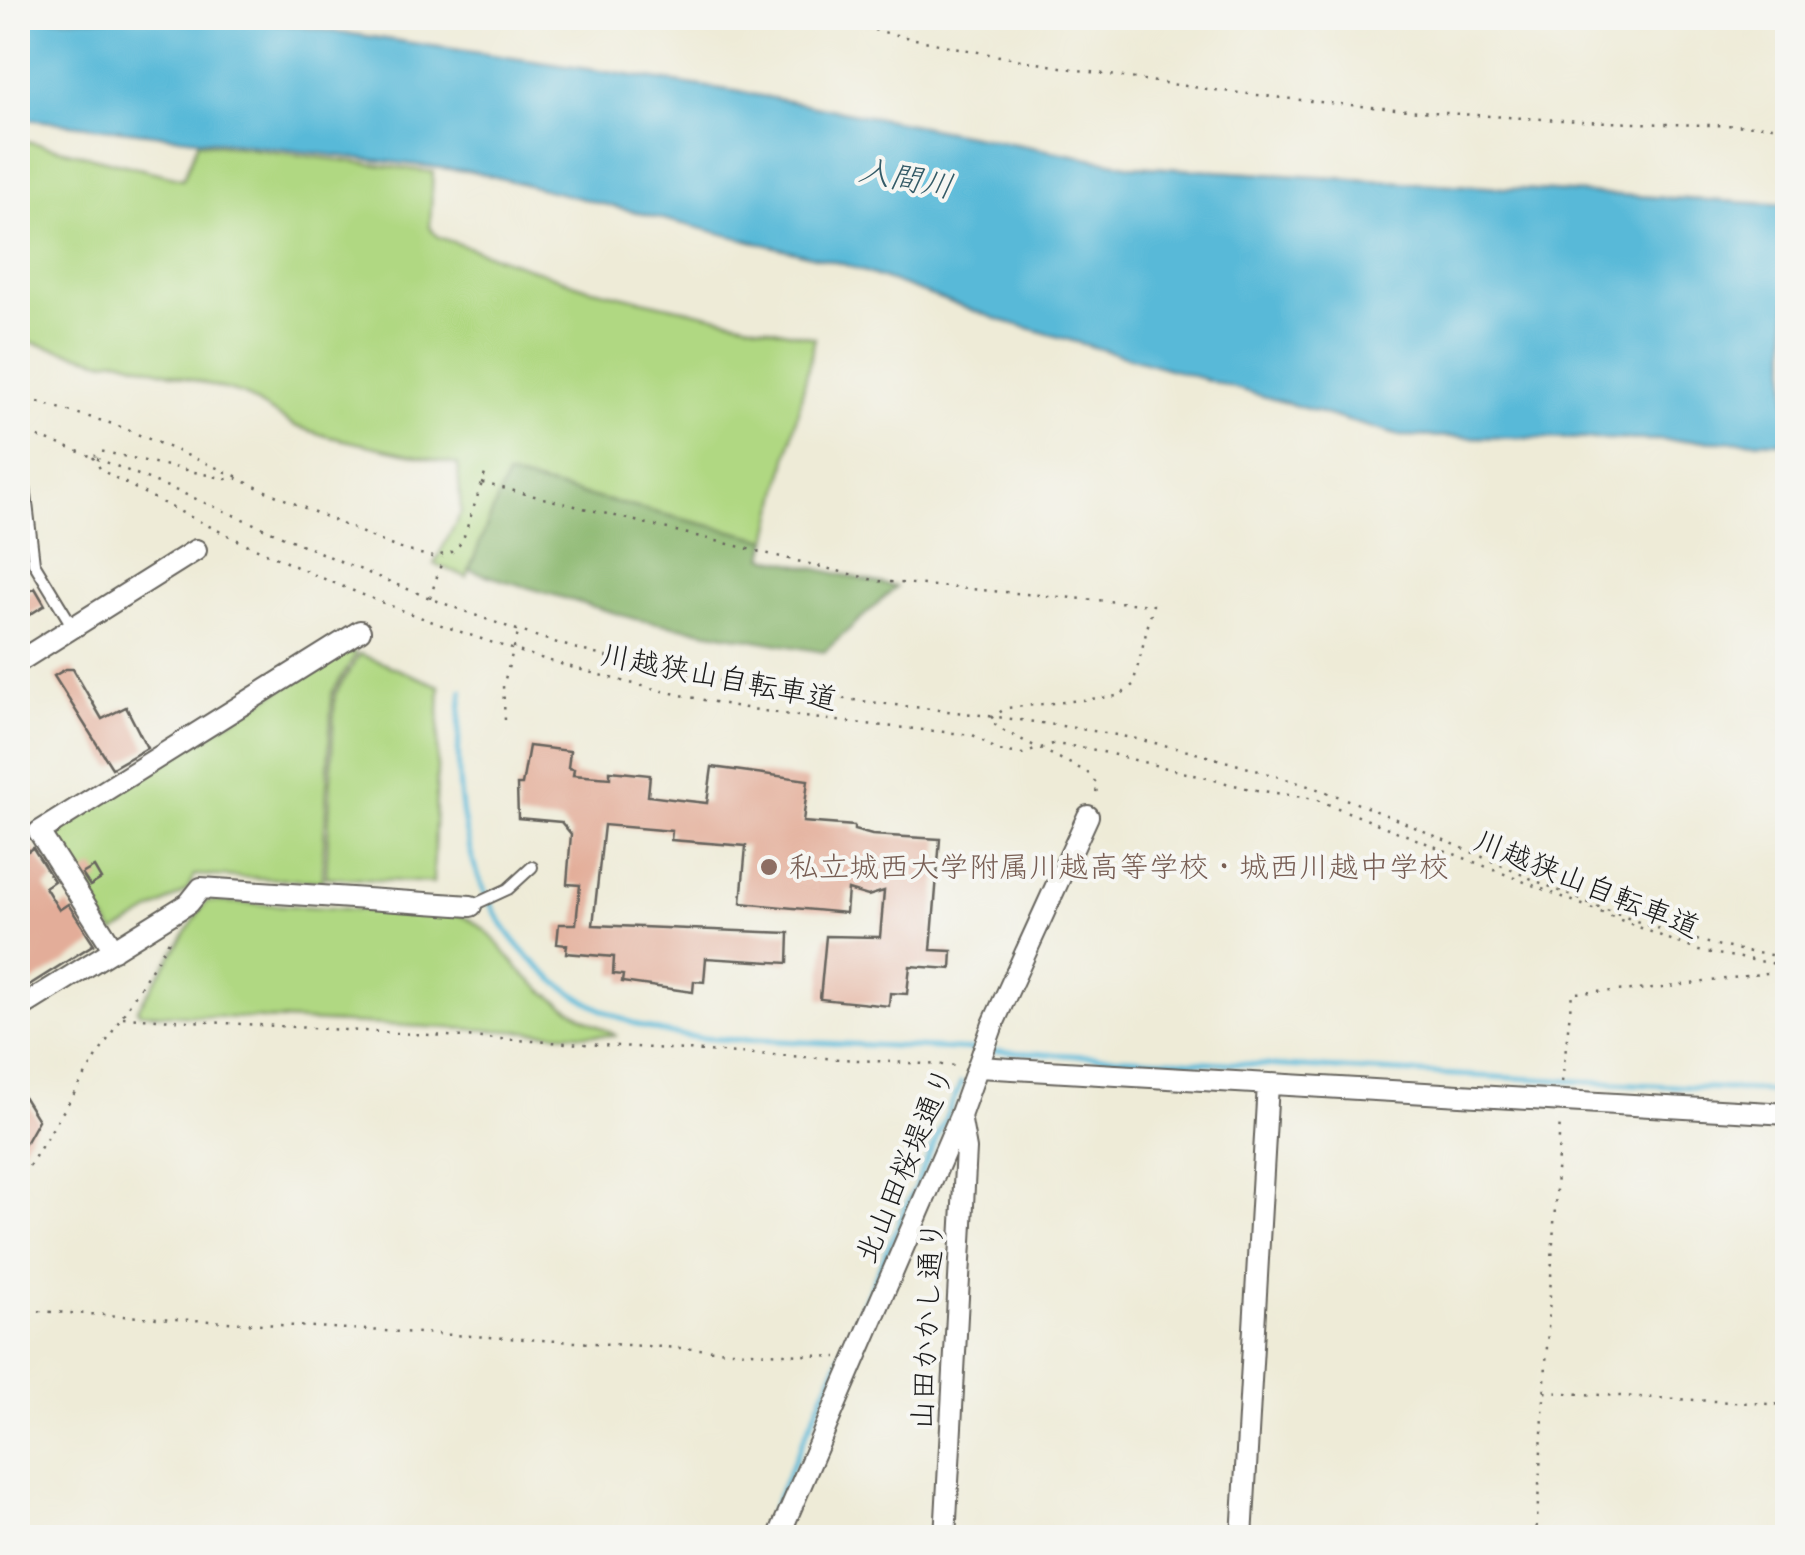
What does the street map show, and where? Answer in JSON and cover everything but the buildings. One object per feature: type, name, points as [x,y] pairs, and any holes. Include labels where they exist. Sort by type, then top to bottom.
[{"type":"street","points":[[18,662],[196,550]]},
{"type":"street","points":[[114,950],[39,832],[360,631]]},
{"type":"street","name":"北山田桜堤通り","points":[[778,1538],[960,1116],[993,1024],[1088,816]]},
{"type":"street","points":[[18,1009],[189,903],[201,888],[475,905]]},
{"type":"street","points":[[979,1067],[1562,1097],[1788,1114]]},
{"type":"street","points":[[1242,1538],[1268,1084]]},
{"type":"street","name":"山田かかし通り","points":[[945,1538],[966,1149],[960,1116]]},
{"type":"lane","points":[[18,483],[25,486],[34,562],[73,628]]},
{"type":"lane","points":[[475,905],[496,895],[532,867]]},
{"type":"path","points":[[823,18],[983,53],[1146,82],[1299,100],[1502,119],[1788,126]]},
{"type":"path","points":[[18,396],[116,425],[231,470],[236,478]]},
{"type":"path","points":[[18,430],[94,457],[430,599],[611,658],[738,686],[1119,736],[1287,779],[1434,834],[1662,930],[1734,951],[1788,957]]},
{"type":"path","points":[[18,439],[42,438]]},
{"type":"path","points":[[94,457],[100,451],[236,478],[397,548],[443,556]]},
{"type":"path","name":"川越狭山自転車道","points":[[94,457],[100,470],[253,545],[428,619],[514,650],[721,704],[973,734],[999,751],[1023,754],[1052,744],[1087,748],[1250,789],[1315,799],[1698,950],[1788,968]]},
{"type":"path","points":[[430,599],[443,556],[462,542],[486,470]]},
{"type":"path","points":[[482,483],[878,581],[1153,605],[1133,686],[1119,696],[1006,708],[990,719]]},
{"type":"path","points":[[505,720],[502,686],[519,630]]},
{"type":"path","points":[[990,719],[998,728],[1094,778],[1097,793],[1088,816]]},
{"type":"path","points":[[18,1184],[171,938]]},
{"type":"path","points":[[1536,1538],[1563,1069],[1572,992],[1654,989],[1788,968]]},
{"type":"path","points":[[122,1017],[979,1067]]},
{"type":"path","points":[[18,1310],[834,1356],[852,1364]]},
{"type":"path","points":[[1545,1392],[1788,1405]]},
{"type":"green space","points":[[18,139],[183,179],[198,142],[433,172],[430,227],[438,237],[588,288],[815,338],[768,540],[507,476],[467,577],[434,564],[461,513],[458,465],[326,436],[295,426],[242,394],[119,359],[103,361],[22,340],[18,352]]},
{"type":"green space","points":[[507,476],[768,540],[764,557],[896,587],[824,652],[635,619],[469,570]]},
{"type":"green space","points":[[348,648],[356,654],[332,693],[322,881],[195,875],[187,890],[114,933],[51,837],[52,831]]},
{"type":"green space","points":[[360,654],[440,686],[433,883],[326,877],[335,694]]},
{"type":"green space","points":[[206,901],[459,915],[488,933],[547,994],[617,1036],[140,1013],[137,1010]]},
{"type":"water","name":"入間川","points":[[18,18],[245,18],[735,91],[1132,166],[1787,205],[1787,436],[1780,442],[1400,436],[997,319],[843,264],[475,172],[18,118]]},
{"type":"waterway","points":[[462,691],[458,747],[461,801],[470,851],[487,896],[512,938],[546,973],[590,1003],[644,1027],[677,1035],[979,1050]]},
{"type":"waterway","points":[[990,1051],[1788,1092]]},
{"type":"waterway","points":[[760,1538],[961,1083]]},
{"type":"place","name":"私立城西大学附属川越高等学校・城西川越中学校","points":[[769,867]]}]
